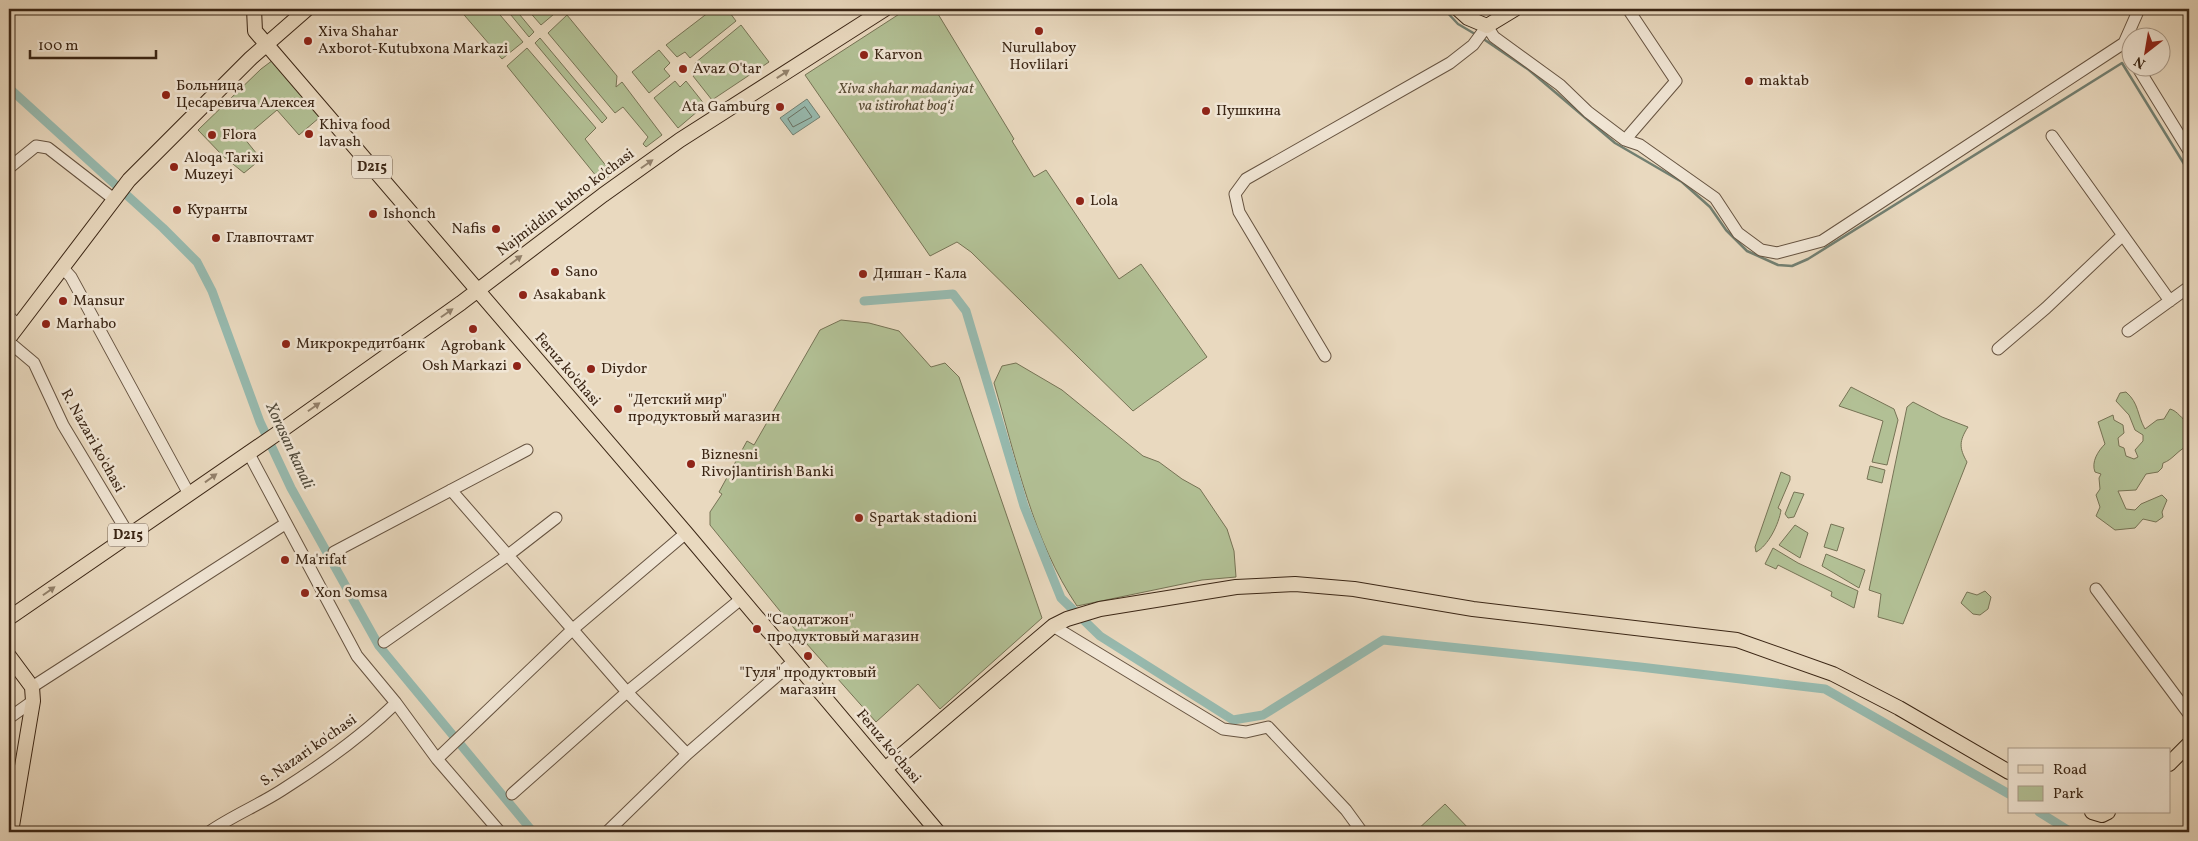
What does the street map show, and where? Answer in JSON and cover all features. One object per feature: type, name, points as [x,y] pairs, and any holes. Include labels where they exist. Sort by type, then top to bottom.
[{"type":"main road","name":"Feruz ko'chasi","points":[[254,9],[255,31],[686,533],[938,832]]},
{"type":"main road","points":[[9,340],[14,321],[62,267],[129,180],[267,45],[307,9]]},
{"type":"main road","name":"Najmiddin kubro ko'chasi","points":[[248,452],[478,290],[603,195],[680,140],[885,9]]},
{"type":"main road","points":[[1458,9],[1468,18],[1486,29],[1515,9]]},
{"type":"main road","name":"D215","points":[[9,618],[248,452]]},
{"type":"main road","points":[[885,769],[1053,626],[1067,618],[1098,609],[1236,587],[1295,584],[1354,589],[1473,609],[1737,640],[1833,674],[1899,708],[2008,771]]},
{"type":"main road","points":[[9,656],[32,694],[12,814],[11,832]]},
{"type":"main road","points":[[2170,763],[2189,744]]},
{"type":"street","points":[[1625,140],[1676,81],[1628,9]]},
{"type":"street","points":[[2131,28],[2140,9]]},
{"type":"street","points":[[1325,356],[1239,212],[1235,194],[1246,179],[1450,63],[1475,43],[1486,29],[1494,37],[1560,85],[1588,112],[1625,140],[1646,150],[1714,198],[1738,233],[1761,250],[1777,253],[1822,241],[2120,46]]},
{"type":"street","points":[[2144,78],[2189,150]]},
{"type":"street","points":[[2052,136],[2170,301]]},
{"type":"street","points":[[9,168],[36,146],[48,148],[114,200]]},
{"type":"street","points":[[1998,349],[2046,308],[2123,235]]},
{"type":"street","points":[[62,267],[71,277],[189,494]]},
{"type":"street","points":[[2128,331],[2189,287]]},
{"type":"street","name":"R. Nazari ko'chasi","points":[[9,340],[34,363],[63,425],[129,535]]},
{"type":"street","points":[[334,552],[527,450]]},
{"type":"street","points":[[248,452],[357,656],[396,703],[437,759],[500,832]]},
{"type":"street","points":[[451,490],[627,692],[686,754]]},
{"type":"street","points":[[384,642],[507,556],[556,518]]},
{"type":"street","points":[[9,718],[32,694],[285,524]]},
{"type":"street","points":[[437,759],[572,629],[686,533]]},
{"type":"street","points":[[2096,589],[2189,714]]},
{"type":"street","points":[[512,794],[627,692],[741,599]]},
{"type":"street","points":[[1053,626],[1223,728],[1246,732],[1268,727],[1346,810],[1362,832]]},
{"type":"street","points":[[607,832],[686,754],[794,661]]},
{"type":"street","name":"S. Nazari ko'chasi","points":[[209,832],[234,815],[281,791],[352,742],[396,703]]},
{"type":"green space","points":[[459,9],[495,9],[523,42],[502,59]]},
{"type":"green space","points":[[506,9],[515,9],[534,32],[529,37]]},
{"type":"green space","points":[[527,9],[560,9],[541,25]]},
{"type":"green space","points":[[713,9],[727,9],[736,21],[690,58],[685,52],[677,57],[666,45]]},
{"type":"green space","name":"Xiva shahar madaniyat va istirohat bogʻi","points":[[907,9],[935,9],[1014,139],[1012,141],[1034,177],[1046,170],[1119,279],[1141,264],[1207,357],[1133,411],[971,252],[957,242],[930,256],[805,75]]},
{"type":"green space","points":[[567,15],[617,76],[616,87],[622,82],[662,135],[646,147],[643,144],[648,137],[623,107],[615,113],[548,33]]},
{"type":"green space","points":[[741,25],[769,62],[712,100],[693,76],[700,70],[695,63]]},
{"type":"green space","points":[[540,38],[607,118],[602,123],[535,43]]},
{"type":"green space","points":[[527,48],[596,128],[585,139],[607,167],[619,158],[625,165],[601,182],[507,66]]},
{"type":"green space","points":[[659,50],[670,63],[664,69],[670,76],[649,93],[632,72]]},
{"type":"green space","points":[[277,57],[326,112],[299,135],[277,110],[244,138],[261,159],[244,173],[223,156],[198,130],[261,69]]},
{"type":"green space","points":[[675,81],[680,87],[686,81],[705,105],[678,128],[654,98]]},
{"type":"green space","name":"Spartak stadioni","points":[[841,320],[869,323],[899,331],[931,367],[945,363],[959,377],[1042,618],[940,709],[918,684],[876,722],[806,643],[710,525],[710,512],[722,494],[719,492],[747,441],[754,445],[820,330]]},
{"type":"green space","points":[[1016,363],[1062,390],[1143,456],[1159,462],[1182,479],[1200,489],[1227,529],[1234,551],[1236,577],[1202,580],[1077,606],[1062,581],[1037,527],[1018,469],[994,383],[1002,366]]},
{"type":"green space","points":[[1851,387],[1894,409],[1898,420],[1887,465],[1872,462],[1883,421],[1839,406]]},
{"type":"green space","points":[[2126,392],[2136,405],[2145,429],[2157,420],[2164,419],[2170,409],[2189,423],[2189,446],[2163,463],[2162,468],[2158,472],[2146,474],[2136,490],[2118,491],[2126,509],[2135,510],[2141,504],[2162,495],[2167,500],[2162,512],[2163,517],[2156,522],[2143,519],[2135,528],[2115,530],[2096,516],[2100,507],[2096,495],[2100,489],[2099,478],[2101,474],[2095,472],[2094,464],[2098,453],[2105,444],[2098,422],[2113,415],[2114,420],[2123,425],[2124,433],[2118,438],[2119,446],[2124,448],[2126,456],[2134,459],[2138,457],[2135,450],[2143,441],[2143,435],[2135,430],[2129,415],[2116,401],[2120,393]]},
{"type":"green space","points":[[1913,402],[1942,417],[1968,427],[1961,444],[1967,462],[1903,624],[1878,617],[1881,594],[1869,590],[1907,407]]},
{"type":"green space","points":[[1870,466],[1885,470],[1882,483],[1867,479]]},
{"type":"green space","points":[[1781,472],[1790,476],[1790,480],[1778,508],[1781,510],[1780,516],[1769,540],[1756,552],[1755,547]]},
{"type":"green space","points":[[1794,492],[1804,494],[1794,517],[1788,518],[1785,514]]},
{"type":"green space","points":[[1831,524],[1844,528],[1837,551],[1824,547]]},
{"type":"green space","points":[[1795,525],[1808,533],[1800,558],[1779,545]]},
{"type":"green space","points":[[1773,548],[1798,563],[1858,591],[1854,608],[1831,596],[1832,592],[1778,565],[1776,569],[1765,564]]},
{"type":"green space","points":[[1826,554],[1865,570],[1859,588],[1822,566]]},
{"type":"green space","points":[[1985,591],[1991,597],[1988,609],[1980,615],[1973,614],[1961,603],[1967,592],[1977,595]]},
{"type":"green space","points":[[1445,804],[1472,832],[1415,832]]},
{"type":"water","points":[[807,99],[820,117],[793,135],[780,118]]},
{"type":"waterway","points":[[1444,9],[1458,24],[1475,34]]},
{"type":"waterway","points":[[1482,38],[1529,70],[1615,143],[1682,182],[1710,207],[1726,230],[1747,251],[1778,265],[1792,266],[1808,259],[2122,63],[2189,172]]},
{"type":"waterway","name":"Xorasan kanali","points":[[9,88],[163,228],[197,262],[212,291],[260,422],[291,488],[379,646],[533,832]]},
{"type":"waterway","points":[[864,301],[953,294],[966,311],[1024,506],[1061,598],[1100,636],[1233,720],[1263,715],[1383,640],[1825,689],[2008,793]]},
{"type":"waterway","points":[[2042,814],[2071,832]]},
{"type":"place","name":"Nurullaboy Hovlilari","points":[[1039,31]]},
{"type":"place","name":"Xiva Shahar Axborot-Kutubxona Markazi","points":[[308,41]]},
{"type":"place","name":"Karvon","points":[[864,55]]},
{"type":"place","name":"Avaz O'tar","points":[[683,69]]},
{"type":"place","name":"maktab","points":[[1749,81]]},
{"type":"place","name":"Больница Цесаревича Алексея","points":[[166,95]]},
{"type":"place","name":"Ata Gamburg","points":[[780,107]]},
{"type":"place","name":"Пушкина","points":[[1206,111]]},
{"type":"place","name":"Khiva food lavash","points":[[309,134]]},
{"type":"place","name":"Flora","points":[[212,135]]},
{"type":"place","name":"Aloqa Tarixi Muzeyi","points":[[174,167]]},
{"type":"place","name":"Lola","points":[[1080,201]]},
{"type":"place","name":"Куранты","points":[[177,210]]},
{"type":"place","name":"Ishonch","points":[[373,214]]},
{"type":"place","name":"Nafis","points":[[496,229]]},
{"type":"place","name":"Главпочтамт","points":[[216,238]]},
{"type":"place","name":"Sano","points":[[555,272]]},
{"type":"place","name":"Дишан - Кала","points":[[863,274]]},
{"type":"place","name":"Asakabank","points":[[523,295]]},
{"type":"place","name":"Mansur","points":[[63,301]]},
{"type":"place","name":"Marhabo","points":[[46,324]]},
{"type":"place","name":"Agrobank","points":[[473,329]]},
{"type":"place","name":"Микрокредитбанк","points":[[286,344]]},
{"type":"place","name":"Osh Markazi","points":[[517,366]]},
{"type":"place","name":"Diydor","points":[[591,369]]},
{"type":"place","name":"\"Детский мир\" продуктовый магазин","points":[[618,409]]},
{"type":"place","name":"Biznesni Rivojlantirish Banki","points":[[691,464]]},
{"type":"place","name":"Spartak stadioni","points":[[859,518]]},
{"type":"place","name":"Ma'rifat","points":[[285,560]]},
{"type":"place","name":"Xon Somsa","points":[[305,593]]},
{"type":"place","name":"\"Саодатжон\" продуктовый магазин","points":[[757,629]]},
{"type":"place","name":"\"Гуля\" продуктовый магазин","points":[[808,656]]}]
